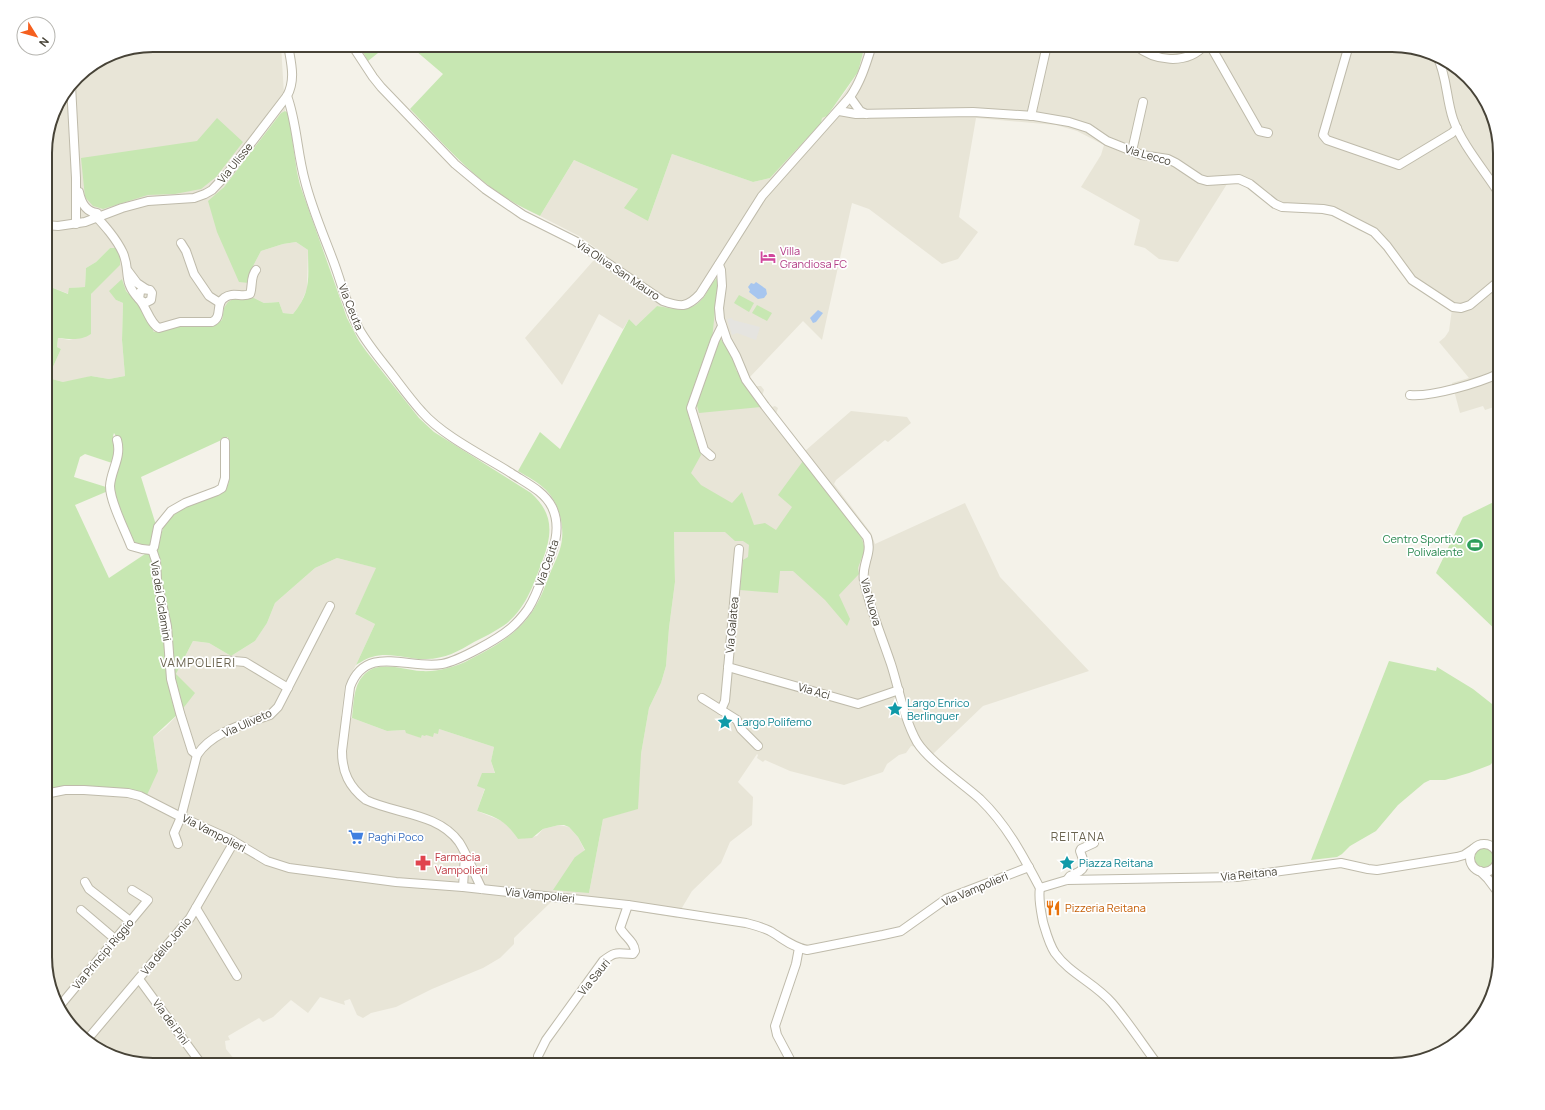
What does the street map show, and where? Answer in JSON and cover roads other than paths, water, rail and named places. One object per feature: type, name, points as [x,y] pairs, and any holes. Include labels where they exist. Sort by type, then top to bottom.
[{"type":"street","name":"Via Ulisse","points":[[52,226],[80,223],[95,215],[108,213],[148,201],[194,198],[212,190],[228,173],[287,96],[291,88],[293,78],[289,52]]},
{"type":"street","name":"Via Oliva San Mauro","points":[[357,52],[381,87],[455,164],[485,189],[523,215],[575,241],[663,301],[677,306],[688,304],[700,294],[762,196],[850,97],[858,86],[870,52]]},
{"type":"street","points":[[1031,116],[1045,52]]},
{"type":"street","points":[[1145,52],[1155,56],[1171,59],[1195,54],[1197,52]]},
{"type":"street","points":[[1214,52],[1259,131],[1268,134]]},
{"type":"street","points":[[1218,52],[1218,58]]},
{"type":"street","points":[[1347,52],[1323,136],[1327,140],[1399,165],[1452,133],[1456,128]]},
{"type":"street","points":[[1441,65],[1449,105],[1456,128],[1493,184]]},
{"type":"street","points":[[71,94],[80,223]]},
{"type":"street","name":"Via Ceuta","points":[[287,96],[292,110],[305,182],[352,315],[364,338],[423,413],[446,433],[535,488],[548,502],[556,518],[556,536],[554,547],[536,595],[524,614],[511,628],[464,656],[444,664],[422,665],[382,661],[372,663],[359,671],[350,686],[342,751],[342,761],[346,779],[358,794],[374,804],[434,822],[455,838],[460,844],[482,889]]},
{"type":"street","points":[[850,97],[860,111],[867,114]]},
{"type":"street","points":[[1132,151],[1143,102]]},
{"type":"street","name":"Via Lecco","points":[[839,111],[845,113],[867,114],[973,112],[1031,116],[1069,122],[1088,128],[1107,141],[1142,155],[1168,159],[1200,180],[1207,182],[1233,179],[1245,181],[1257,188],[1275,204],[1282,207],[1323,209],[1333,211],[1374,232],[1387,246],[1412,280],[1453,307],[1461,308],[1470,305],[1493,286]]},
{"type":"street","points":[[76,178],[82,204],[87,214],[80,223]]},
{"type":"street","points":[[82,204],[95,215],[116,241],[123,253],[128,282],[155,326],[159,328],[180,322],[215,321],[219,316],[220,303],[224,298],[235,294],[247,296],[250,294],[252,279],[256,270]]},
{"type":"street","points":[[181,243],[186,251],[194,274],[209,296],[220,303]]},
{"type":"street","name":"Via Nuova","points":[[719,264],[722,286],[719,308],[722,326],[746,380],[868,537],[870,549],[863,573],[864,581],[908,718],[920,746],[993,812],[1011,835],[1040,888]]},
{"type":"street","points":[[127,271],[137,283],[152,293],[151,318]]},
{"type":"street","points":[[140,300],[140,292],[146,289]]},
{"type":"street","points":[[140,300],[145,303],[151,300]]},
{"type":"street","points":[[711,456],[704,450],[691,408],[715,340],[722,326]]},
{"type":"street","points":[[1410,395],[1417,396],[1444,391],[1493,375]]},
{"type":"street","name":"Via dei Ciclamini","points":[[117,440],[119,452],[111,482],[111,494],[131,546],[151,550],[156,561],[157,580],[167,626],[171,679],[192,751],[197,755]]},
{"type":"street","points":[[151,550],[154,547],[158,527],[171,511],[185,503],[222,488],[225,478],[225,442]]},
{"type":"street","name":"Via Galatea","points":[[721,710],[725,701],[739,550]]},
{"type":"street","name":"Via Uliveto","points":[[178,844],[174,833],[181,817],[197,755],[201,748],[209,741],[223,733],[270,715],[278,707],[330,606]]},
{"type":"street","points":[[222,660],[245,662],[288,688]]},
{"type":"street","name":"Via Aci","points":[[728,668],[858,704],[899,690]]},
{"type":"street","points":[[702,698],[737,720],[741,729],[758,746]]},
{"type":"street","name":"Via Vampolieri","points":[[52,793],[65,790],[78,790],[128,793],[140,796],[181,817],[230,839],[267,862],[289,868],[396,882],[463,887],[628,905],[756,926],[770,931],[799,948],[807,950],[901,931],[946,899],[1029,867]]},
{"type":"street","name":"Via dello Jonio","points":[[90,1036],[190,918],[234,842]]},
{"type":"street","points":[[1067,880],[1070,876],[1082,871],[1084,868],[1085,863],[1080,851],[1081,849],[1094,843]]},
{"type":"street","points":[[1477,869],[1470,856],[1473,849],[1477,846],[1485,844],[1493,847]]},
{"type":"street","name":"Via Reitana","points":[[1040,888],[1067,880],[1237,877],[1341,863],[1377,870],[1457,857],[1464,855],[1473,849]]},
{"type":"street","points":[[463,887],[465,854]]},
{"type":"street","points":[[1457,857],[1468,862],[1477,869],[1493,886]]},
{"type":"street","points":[[1477,869],[1490,871],[1493,868]]},
{"type":"street","points":[[85,882],[89,889],[130,921]]},
{"type":"street","points":[[1040,888],[1039,893],[1042,917],[1046,935],[1054,951],[1066,965],[1096,987],[1112,1003],[1153,1058]]},
{"type":"street","name":"Via Principi Riggio","points":[[62,1003],[148,900],[132,890]]},
{"type":"street","name":"Via Sauri","points":[[538,1058],[546,1040],[603,961],[614,954],[623,952],[633,954],[635,951],[635,947],[630,939],[620,928],[628,905]]},
{"type":"street","points":[[196,908],[237,976]]},
{"type":"street","points":[[81,910],[115,939]]},
{"type":"street","points":[[789,1058],[777,1035],[775,1026],[796,964],[799,948]]},
{"type":"street","name":"Via dei Pini","points":[[139,979],[197,1058]]},
{"type":"water","points":[[756,282],[766,289],[767,294],[764,298],[758,299],[749,292],[750,290],[748,287],[751,283],[754,284]]},
{"type":"water","points":[[818,310],[823,313],[816,322],[813,323],[810,318]]},
{"type":"place","name":"Villa Grandiosa FC","points":[[768,257]]},
{"type":"place","name":"Centro Sportivo Polivalente","points":[[1475,545]]},
{"type":"place","name":"Largo Enrico Berlinguer","points":[[895,709]]},
{"type":"place","name":"Largo Polifemo","points":[[725,722]]},
{"type":"place","name":"Paghi Poco","points":[[356,837]]},
{"type":"place","name":"Farmacia Vampolieri","points":[[423,863]]},
{"type":"place","name":"Piazza Reitana","points":[[1067,863]]},
{"type":"place","name":"Pizzeria Reitana","points":[[1053,908]]},
{"type":"district","name":"VAMPOLIERI","points":[[198,663]]},
{"type":"district","name":"REITANA","points":[[1078,837]]}]
